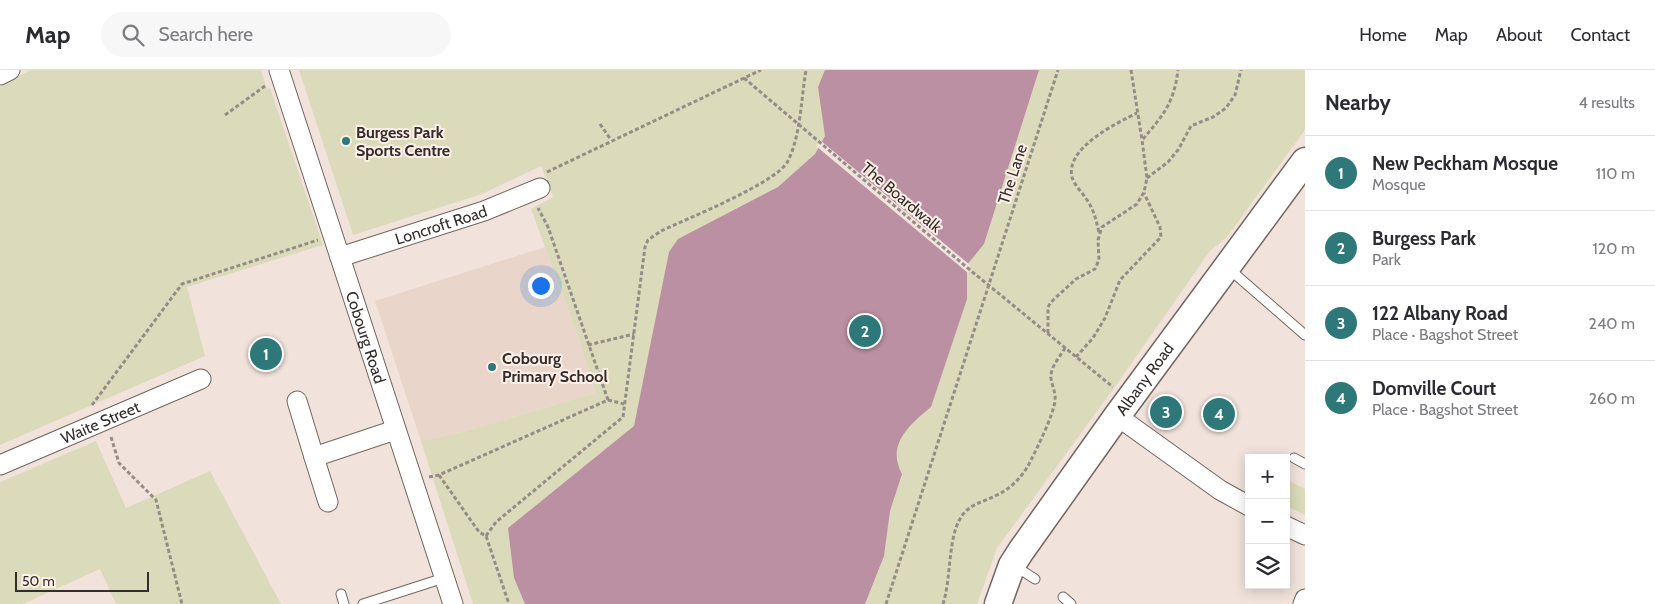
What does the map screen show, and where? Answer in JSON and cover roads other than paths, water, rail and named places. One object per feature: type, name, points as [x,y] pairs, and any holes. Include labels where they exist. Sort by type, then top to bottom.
[{"type":"main road","name":"Albany Road","points":[[998,604],[1012,565],[1117,416],[1305,161]]},
{"type":"street","points":[[0,76],[10,70]]},
{"type":"street","name":"Cobourg Road","points":[[280,73],[453,604]]},
{"type":"street","name":"Loncroft Road","points":[[340,257],[484,211],[536,190]]},
{"type":"street","name":"Waite Street","points":[[0,465],[201,379]]},
{"type":"street","points":[[297,401],[328,502]]},
{"type":"street","points":[[1117,416],[1220,490],[1245,504]]},
{"type":"street","points":[[314,457],[395,430]]},
{"type":"street","points":[[1290,528],[1305,535]]},
{"type":"street","points":[[1302,604],[1305,599]]},
{"type":"lane","points":[[1226,266],[1305,335]]},
{"type":"lane","points":[[1294,458],[1305,464]]},
{"type":"lane","points":[[1012,565],[1035,580]]},
{"type":"lane","points":[[363,604],[444,578]]},
{"type":"lane","points":[[341,594],[344,604]]},
{"type":"lane","points":[[1063,597],[1071,604]]},
{"type":"place","name":"Burgess Park Sports Centre","points":[[346,141]]},
{"type":"place","name":"Burgess Park","points":[[865,331]]},
{"type":"place","name":"New Peckham Mosque","points":[[266,354]]},
{"type":"place","name":"Cobourg Primary School","points":[[492,367]]},
{"type":"place","name":"122 Albany Road","points":[[1166,412]]},
{"type":"place","name":"Domville Court","points":[[1219,414]]}]
